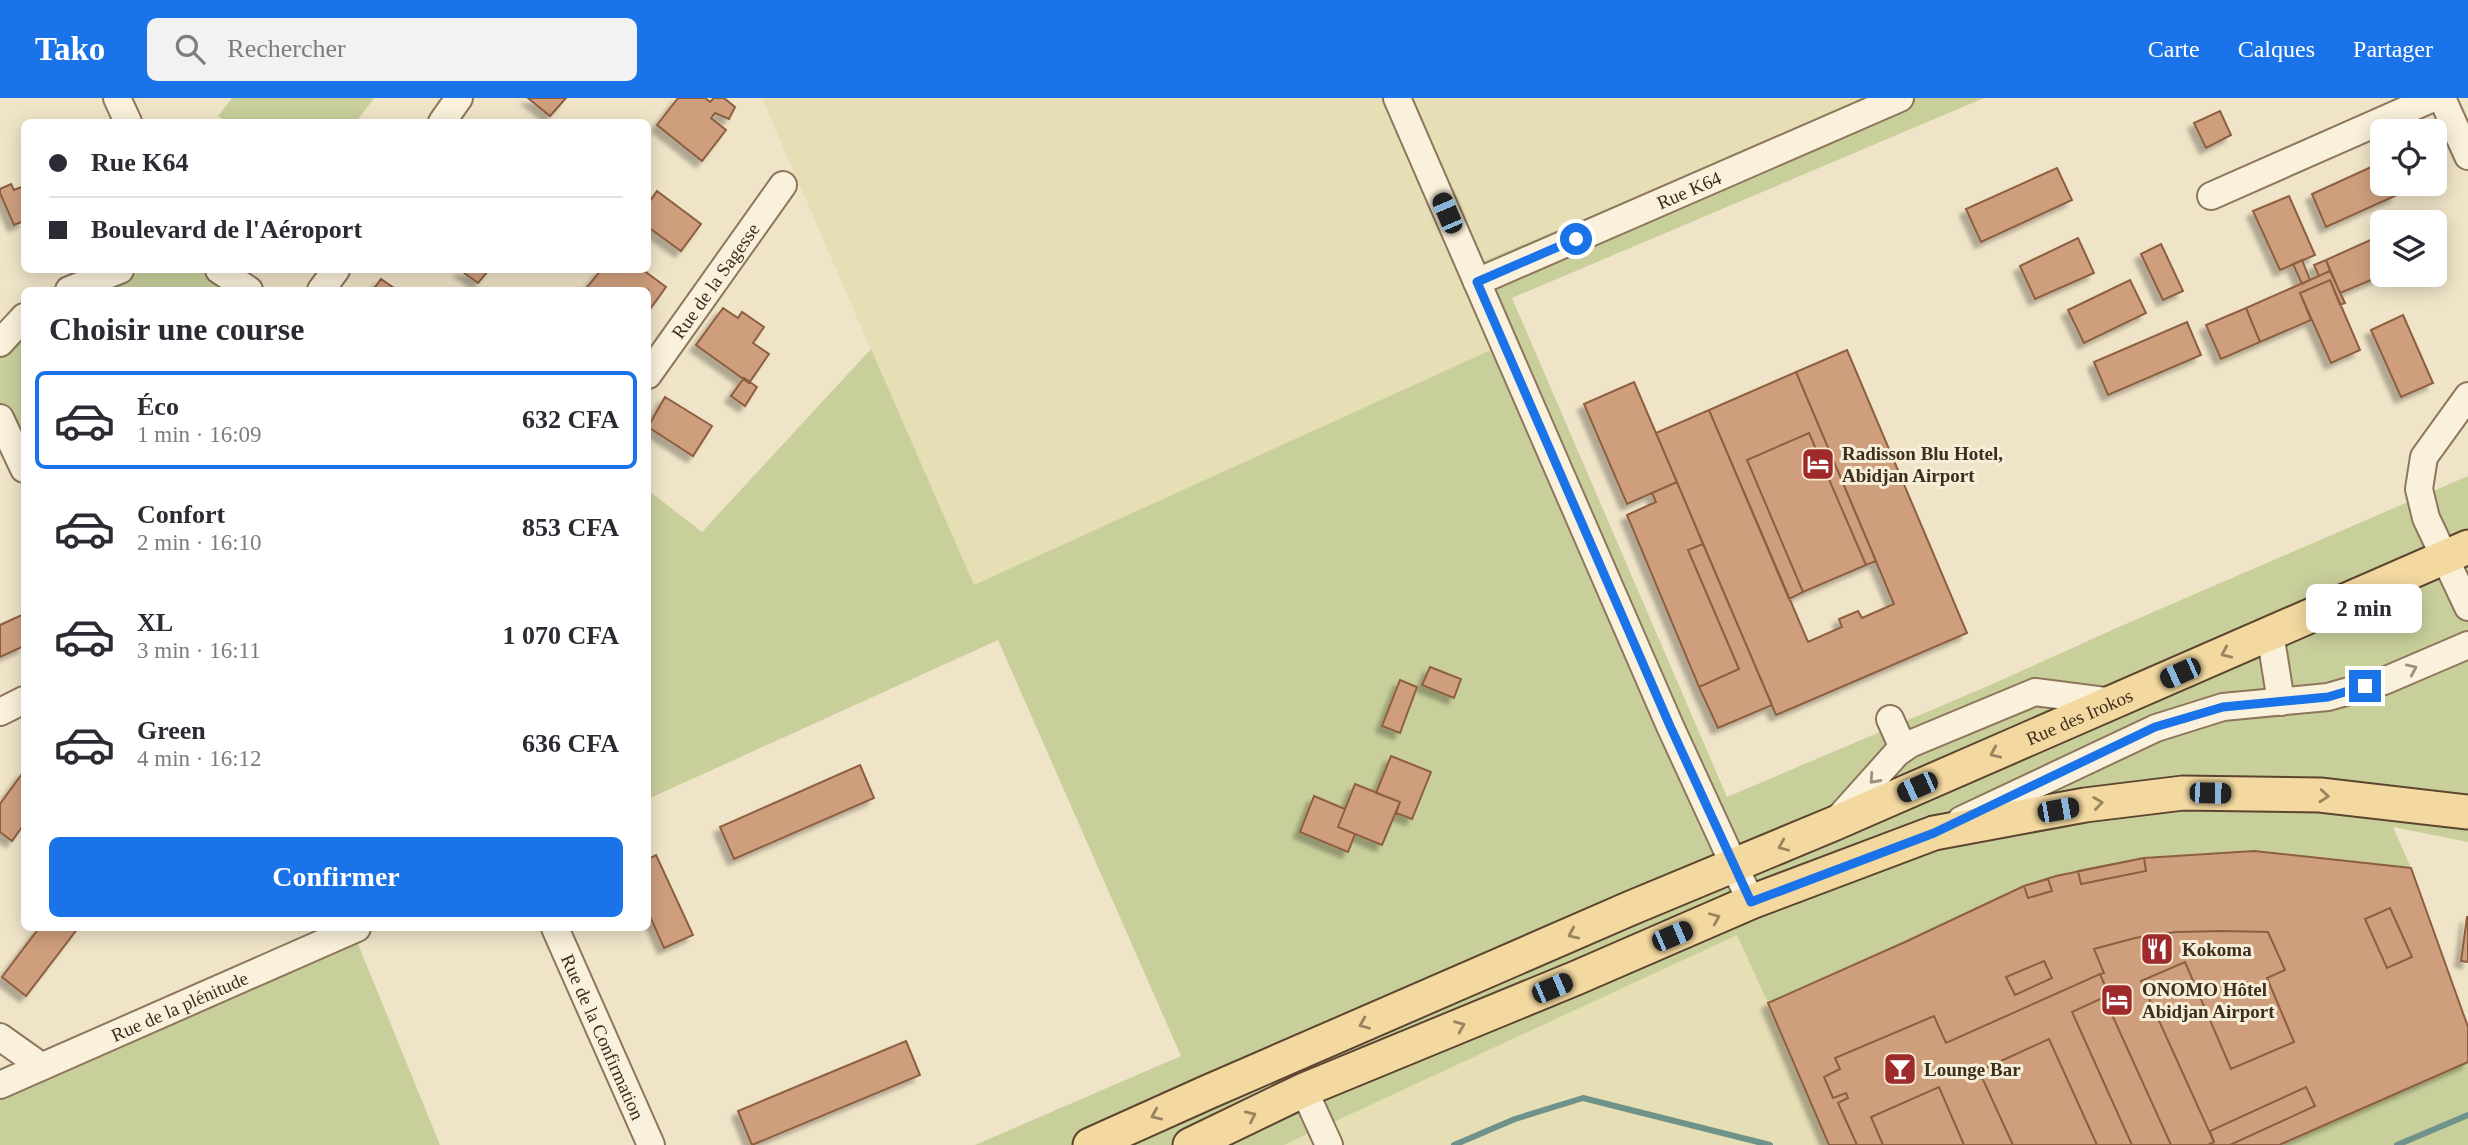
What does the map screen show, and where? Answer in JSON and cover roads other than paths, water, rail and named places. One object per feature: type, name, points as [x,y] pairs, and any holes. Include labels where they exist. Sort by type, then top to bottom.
[{"type":"main road","name":"Rue des Irokos","points":[[1090,1145],[1208,1091],[1839,822],[2457,552]]},
{"type":"main road","points":[[1190,1145],[1304,1090],[1564,983],[1751,902],[1934,833],[2085,805],[2183,793],[2320,795],[2468,811]]},
{"type":"main road","points":[[1839,822],[1860,859]]},
{"type":"street","points":[[117,98],[127,119]]},
{"type":"street","points":[[444,119],[459,98]]},
{"type":"street","points":[[1398,98],[1664,713],[1751,902]]},
{"type":"street","name":"Rue K64","points":[[1477,282],[1900,98]]},
{"type":"street","points":[[2211,196],[2433,98]]},
{"type":"street","points":[[2442,98],[2468,156]]},
{"type":"street","name":"Rue de la Sagesse","points":[[651,371],[783,185]]},
{"type":"street","points":[[77,287],[112,273]]},
{"type":"street","points":[[224,273],[245,287]]},
{"type":"street","points":[[0,343],[21,320]]},
{"type":"street","points":[[2468,396],[2424,457],[2419,488],[2426,518],[2457,552],[2468,607]]},
{"type":"street","points":[[0,418],[21,463]]},
{"type":"street","points":[[2270,634],[2281,702]]},
{"type":"street","points":[[1934,833],[2155,727],[2223,707],[2328,697],[2384,681],[2468,645]]},
{"type":"street","points":[[1839,822],[1903,748],[2035,692],[2113,702]]},
{"type":"street","points":[[0,712],[21,702]]},
{"type":"street","points":[[1890,719],[1903,748]]},
{"type":"street","name":"Rue de la plénitude","points":[[0,1084],[351,931]]},
{"type":"street","name":"Rue de la Confirmation","points":[[556,931],[651,1145]]},
{"type":"street","points":[[0,1037],[41,1066]]},
{"type":"street","points":[[1304,1090],[1329,1145]]},
{"type":"waterway","points":[[1454,1145],[1515,1119],[1583,1098],[1770,1145]]},
{"type":"waterway","points":[[2397,1145],[2468,1115]]},
{"type":"place","name":"Radisson Blu Hotel, Abidjan Airport","points":[[1818,464]]},
{"type":"place","name":"Kokoma","points":[[2157,949]]},
{"type":"place","name":"ONOMO Hôtel Abidjan Airport","points":[[2117,1000]]},
{"type":"place","name":"Lounge Bar","points":[[1900,1069]]}]
